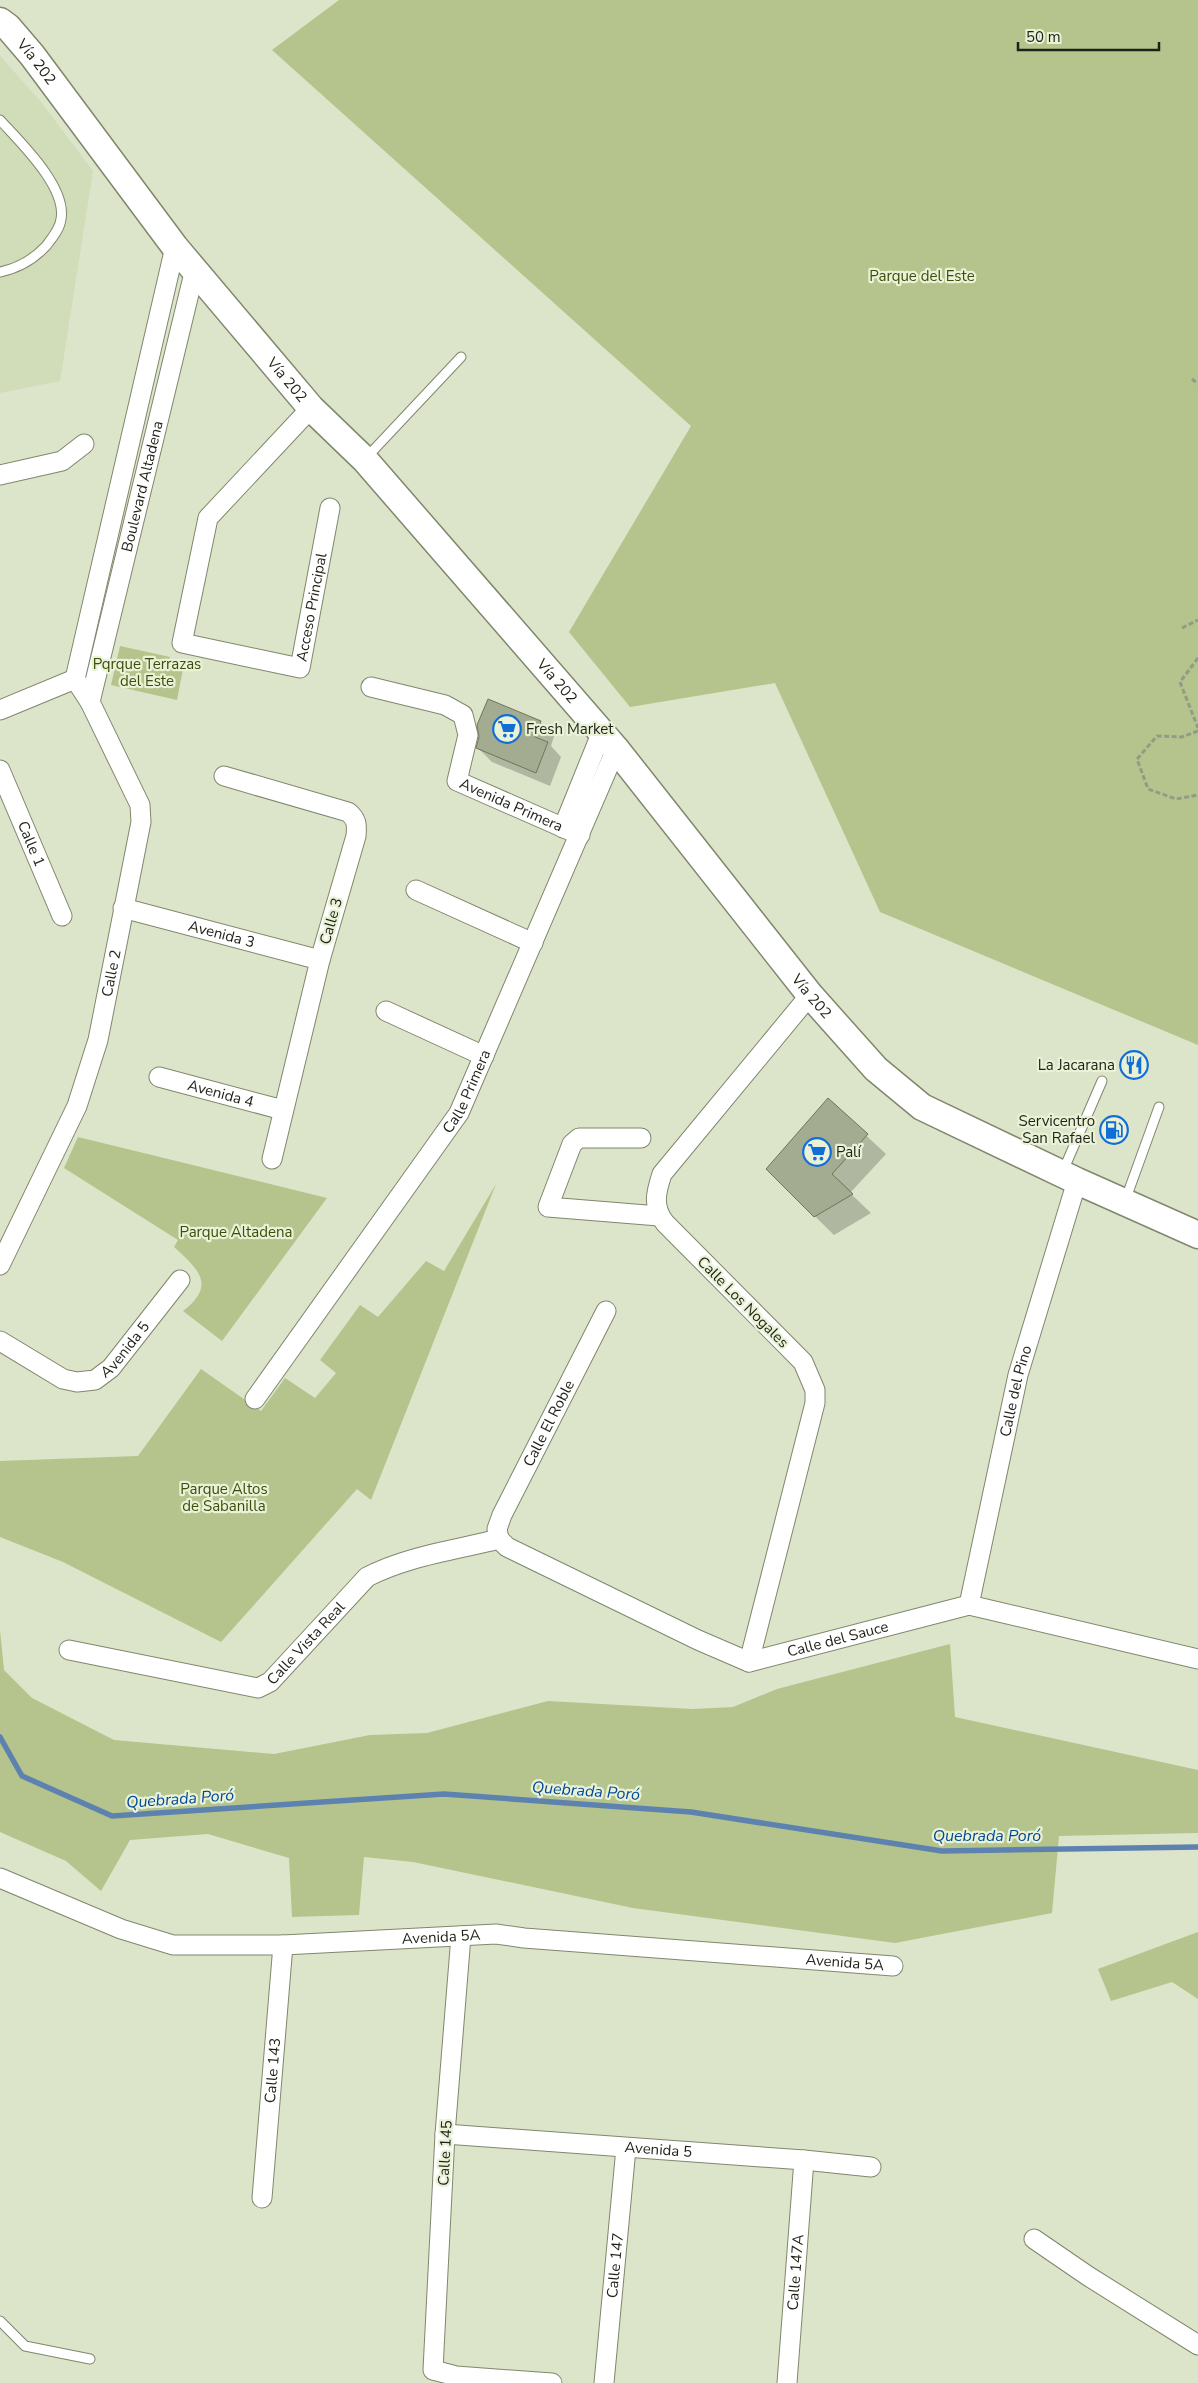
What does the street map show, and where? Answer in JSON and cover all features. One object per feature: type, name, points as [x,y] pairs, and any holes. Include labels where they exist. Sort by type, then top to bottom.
[{"type":"main road","name":"Vía 202","points":[[0,21],[8,27],[32,55],[175,247],[195,268],[311,408],[365,460],[609,742],[810,995],[876,1069],[922,1107],[1198,1235]]},
{"type":"street","name":"Boulevard Altadena","points":[[75,679],[175,247]]},
{"type":"street","name":"Boulevard Altadena","points":[[90,702],[195,268]]},
{"type":"street","points":[[144,380],[167,385]]},
{"type":"street","name":"Acceso Principal","points":[[311,408],[208,518],[182,643],[300,668],[330,508]]},
{"type":"street","points":[[0,475],[62,461],[84,444]]},
{"type":"street","points":[[111,527],[131,532]]},
{"type":"street","points":[[0,710],[75,679]]},
{"type":"street","name":"Calle 2","points":[[0,1265],[77,1106],[98,1040],[141,822],[140,805],[90,702],[75,679]]},
{"type":"street","name":"Avenida Primera","points":[[371,687],[445,705],[457,710],[463,715],[468,735],[456,781],[580,835]]},
{"type":"street","points":[[563,828],[609,742]]},
{"type":"street","name":"Calle Primera","points":[[254,1399],[459,1114],[580,835],[609,742]]},
{"type":"street","name":"Calle 1","points":[[0,770],[62,916]]},
{"type":"street","name":"Calle 3","points":[[224,776],[336,808],[354,817],[357,825],[356,836],[320,960],[272,1159]]},
{"type":"street","points":[[416,890],[534,943]]},
{"type":"street","name":"Avenida 3","points":[[123,908],[320,960]]},
{"type":"street","points":[[641,1138],[579,1138],[572,1144],[548,1207],[659,1216],[656,1202],[662,1174],[810,995]]},
{"type":"street","points":[[386,1011],[484,1056]]},
{"type":"street","name":"Avenida 4","points":[[159,1077],[283,1110]]},
{"type":"street","name":"Calle del Pino","points":[[969,1605],[1018,1374],[1070,1177]]},
{"type":"street","name":"Calle Los Nogales","points":[[659,1216],[803,1362],[815,1390],[815,1404],[749,1662]]},
{"type":"street","name":"Avenida 5","points":[[0,1341],[63,1379],[77,1382],[94,1380],[111,1368],[180,1280]]},
{"type":"street","name":"Calle El Roble","points":[[499,1539],[498,1529],[502,1515],[606,1311]]},
{"type":"street","points":[[499,1539],[507,1547],[698,1640],[749,1662]]},
{"type":"street","name":"Calle Vista Real","points":[[69,1650],[258,1688],[270,1682],[367,1578],[382,1570],[407,1562],[499,1539]]},
{"type":"street","name":"Calle del Sauce","points":[[749,1662],[969,1605],[1198,1659]]},
{"type":"street","name":"Avenida 5A","points":[[0,1878],[121,1929],[173,1945],[283,1945],[496,1934],[524,1938],[893,1966]]},
{"type":"street","name":"Calle 145","points":[[461,1936],[445,2134],[434,2370],[456,2376],[552,2383]]},
{"type":"street","name":"Calle 143","points":[[262,2198],[283,1945]]},
{"type":"street","name":"Avenida 5","points":[[445,2134],[804,2160],[871,2167]]},
{"type":"street","name":"Calle 147","points":[[604,2383],[626,2148]]},
{"type":"street","name":"Calle 147A","points":[[787,2383],[804,2160]]},
{"type":"street","points":[[1034,2239],[1088,2276],[1104,2284],[1198,2345]]},
{"type":"lane","points":[[0,120],[39,164],[60,197],[62,219],[54,236],[37,255],[18,268],[0,272]]},
{"type":"lane","points":[[365,460],[461,357]]},
{"type":"lane","points":[[1070,1177],[1102,1082]]},
{"type":"lane","points":[[1124,1201],[1160,1107]]},
{"type":"lane","points":[[0,2321],[25,2346],[90,2359]]},
{"type":"path","points":[[1192,379],[1198,384]]},
{"type":"path","points":[[1182,628],[1198,620]]},
{"type":"path","points":[[1198,658],[1180,682],[1198,729],[1182,737],[1157,736],[1137,759],[1148,789],[1176,799],[1198,795]]},
{"type":"shaded area","points":[[0,56],[41,102],[93,171],[60,381],[0,393]]},
{"type":"green space","name":"Parque del Este","points":[[339,0],[1198,0],[1198,1045],[880,912],[775,683],[630,707],[569,632],[691,426],[272,50]]},
{"type":"green space","name":"Pqrque Terrazas del Este","points":[[120,646],[170,657],[168,665],[183,669],[177,700],[111,685]]},
{"type":"green space","name":"Parque Altadena","points":[[78,1137],[327,1198],[222,1341],[183,1311],[193,1302],[199,1293],[201,1285],[196,1270],[174,1247],[178,1240],[64,1168]]},
{"type":"green space","name":"Parque Altos de Sabanilla","points":[[496,1184],[371,1500],[357,1489],[221,1642],[63,1562],[0,1537],[0,1461],[138,1456],[201,1369],[261,1411],[285,1378],[315,1398],[336,1373],[320,1360],[360,1305],[378,1317],[426,1261],[444,1271]]},
{"type":"green space","points":[[0,1630],[4,1670],[32,1698],[114,1740],[274,1754],[370,1735],[427,1733],[548,1701],[692,1709],[733,1707],[777,1689],[950,1644],[955,1717],[1198,1770],[1198,1833],[1059,1836],[1052,1913],[895,1943],[633,1908],[413,1862],[364,1857],[359,1915],[292,1917],[289,1858],[208,1834],[130,1840],[101,1891],[66,1861],[0,1832]]},
{"type":"green space","points":[[1198,1932],[1198,1999],[1172,1982],[1111,2001],[1098,1969]]},
{"type":"building","name":"Fresh Market","points":[[488,699],[541,721],[535,737],[548,742],[536,773],[476,748],[479,737],[477,725]]},
{"type":"building","name":"Palí","points":[[828,1098],[868,1134],[832,1174],[853,1194],[814,1217],[766,1169]]},
{"type":"waterway","name":"Quebrada Poró","points":[[0,1737],[22,1776],[112,1816],[444,1794],[691,1812],[942,1851],[1198,1847]]},
{"type":"place","name":"Fresh Market","points":[[507,729]]},
{"type":"place","name":"La Jacarana","points":[[1134,1065]]},
{"type":"place","name":"Servicentro San Rafael","points":[[1114,1130]]},
{"type":"place","name":"Palí","points":[[817,1152]]}]
